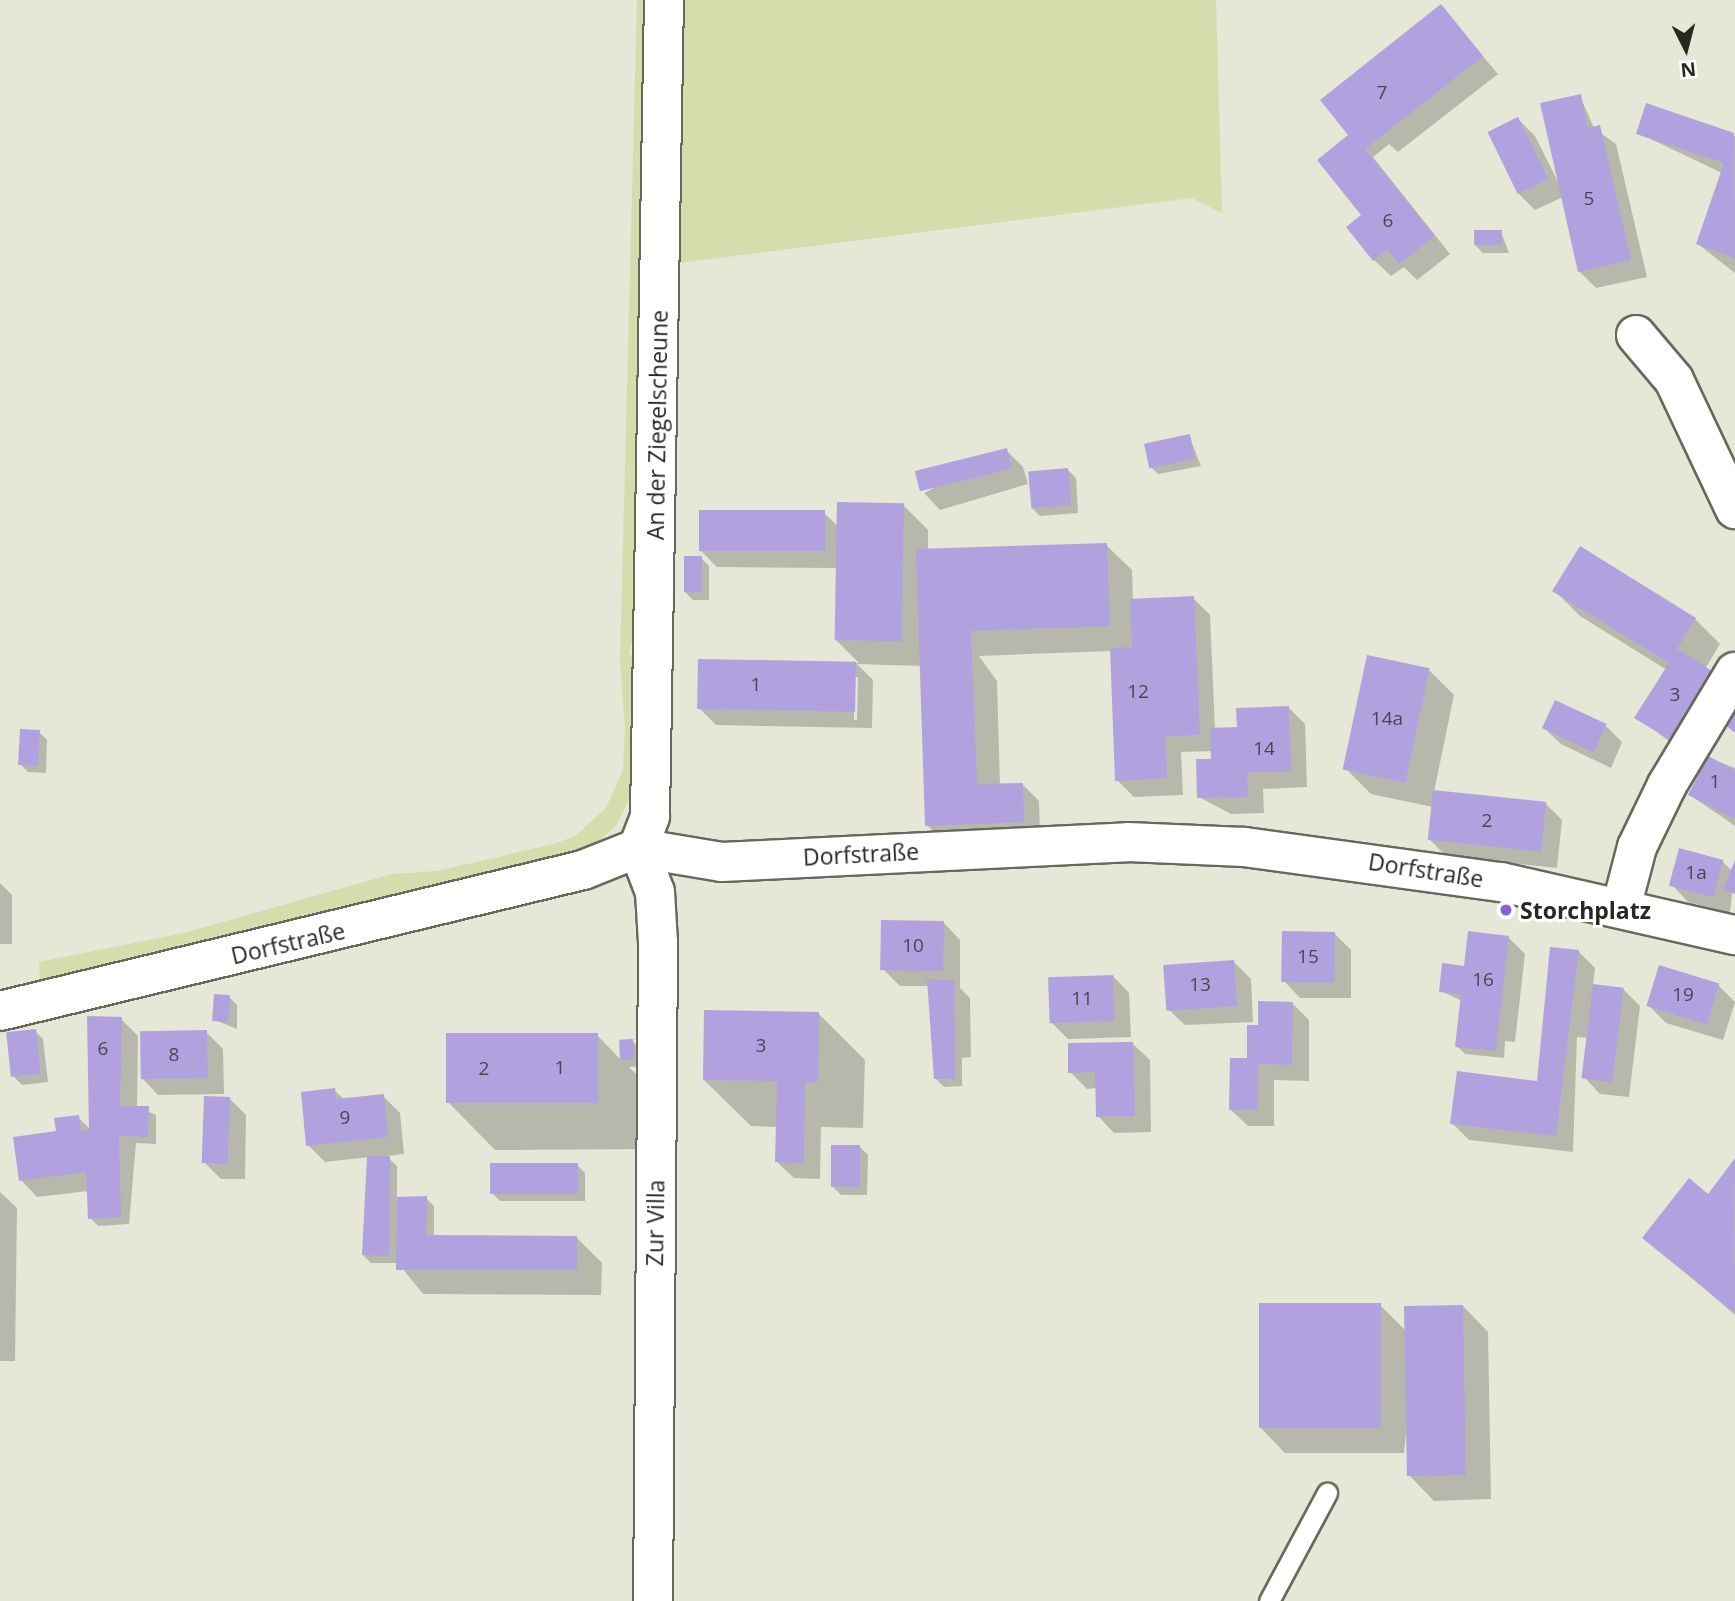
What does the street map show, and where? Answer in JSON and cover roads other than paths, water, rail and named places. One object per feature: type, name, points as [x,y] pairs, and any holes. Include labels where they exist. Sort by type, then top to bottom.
[{"type":"street","name":"An der Ziegelscheune","points":[[638,848],[650,816],[664,0]]},
{"type":"street","points":[[1636,335],[1674,380],[1735,509]]},
{"type":"street","points":[[1621,908],[1637,847],[1667,785],[1735,672]]},
{"type":"street","name":"Dorfstraße","points":[[0,1010],[569,873],[638,848],[722,862],[1128,842],[1244,846],[1501,882],[1735,935]]},
{"type":"street","name":"Zur Villa","points":[[638,848],[654,892],[658,942],[653,1601]]},
{"type":"lane","points":[[1269,1601],[1326,1493]]},
{"type":"place","name":"Storchplatz","points":[[1506,910]]}]
